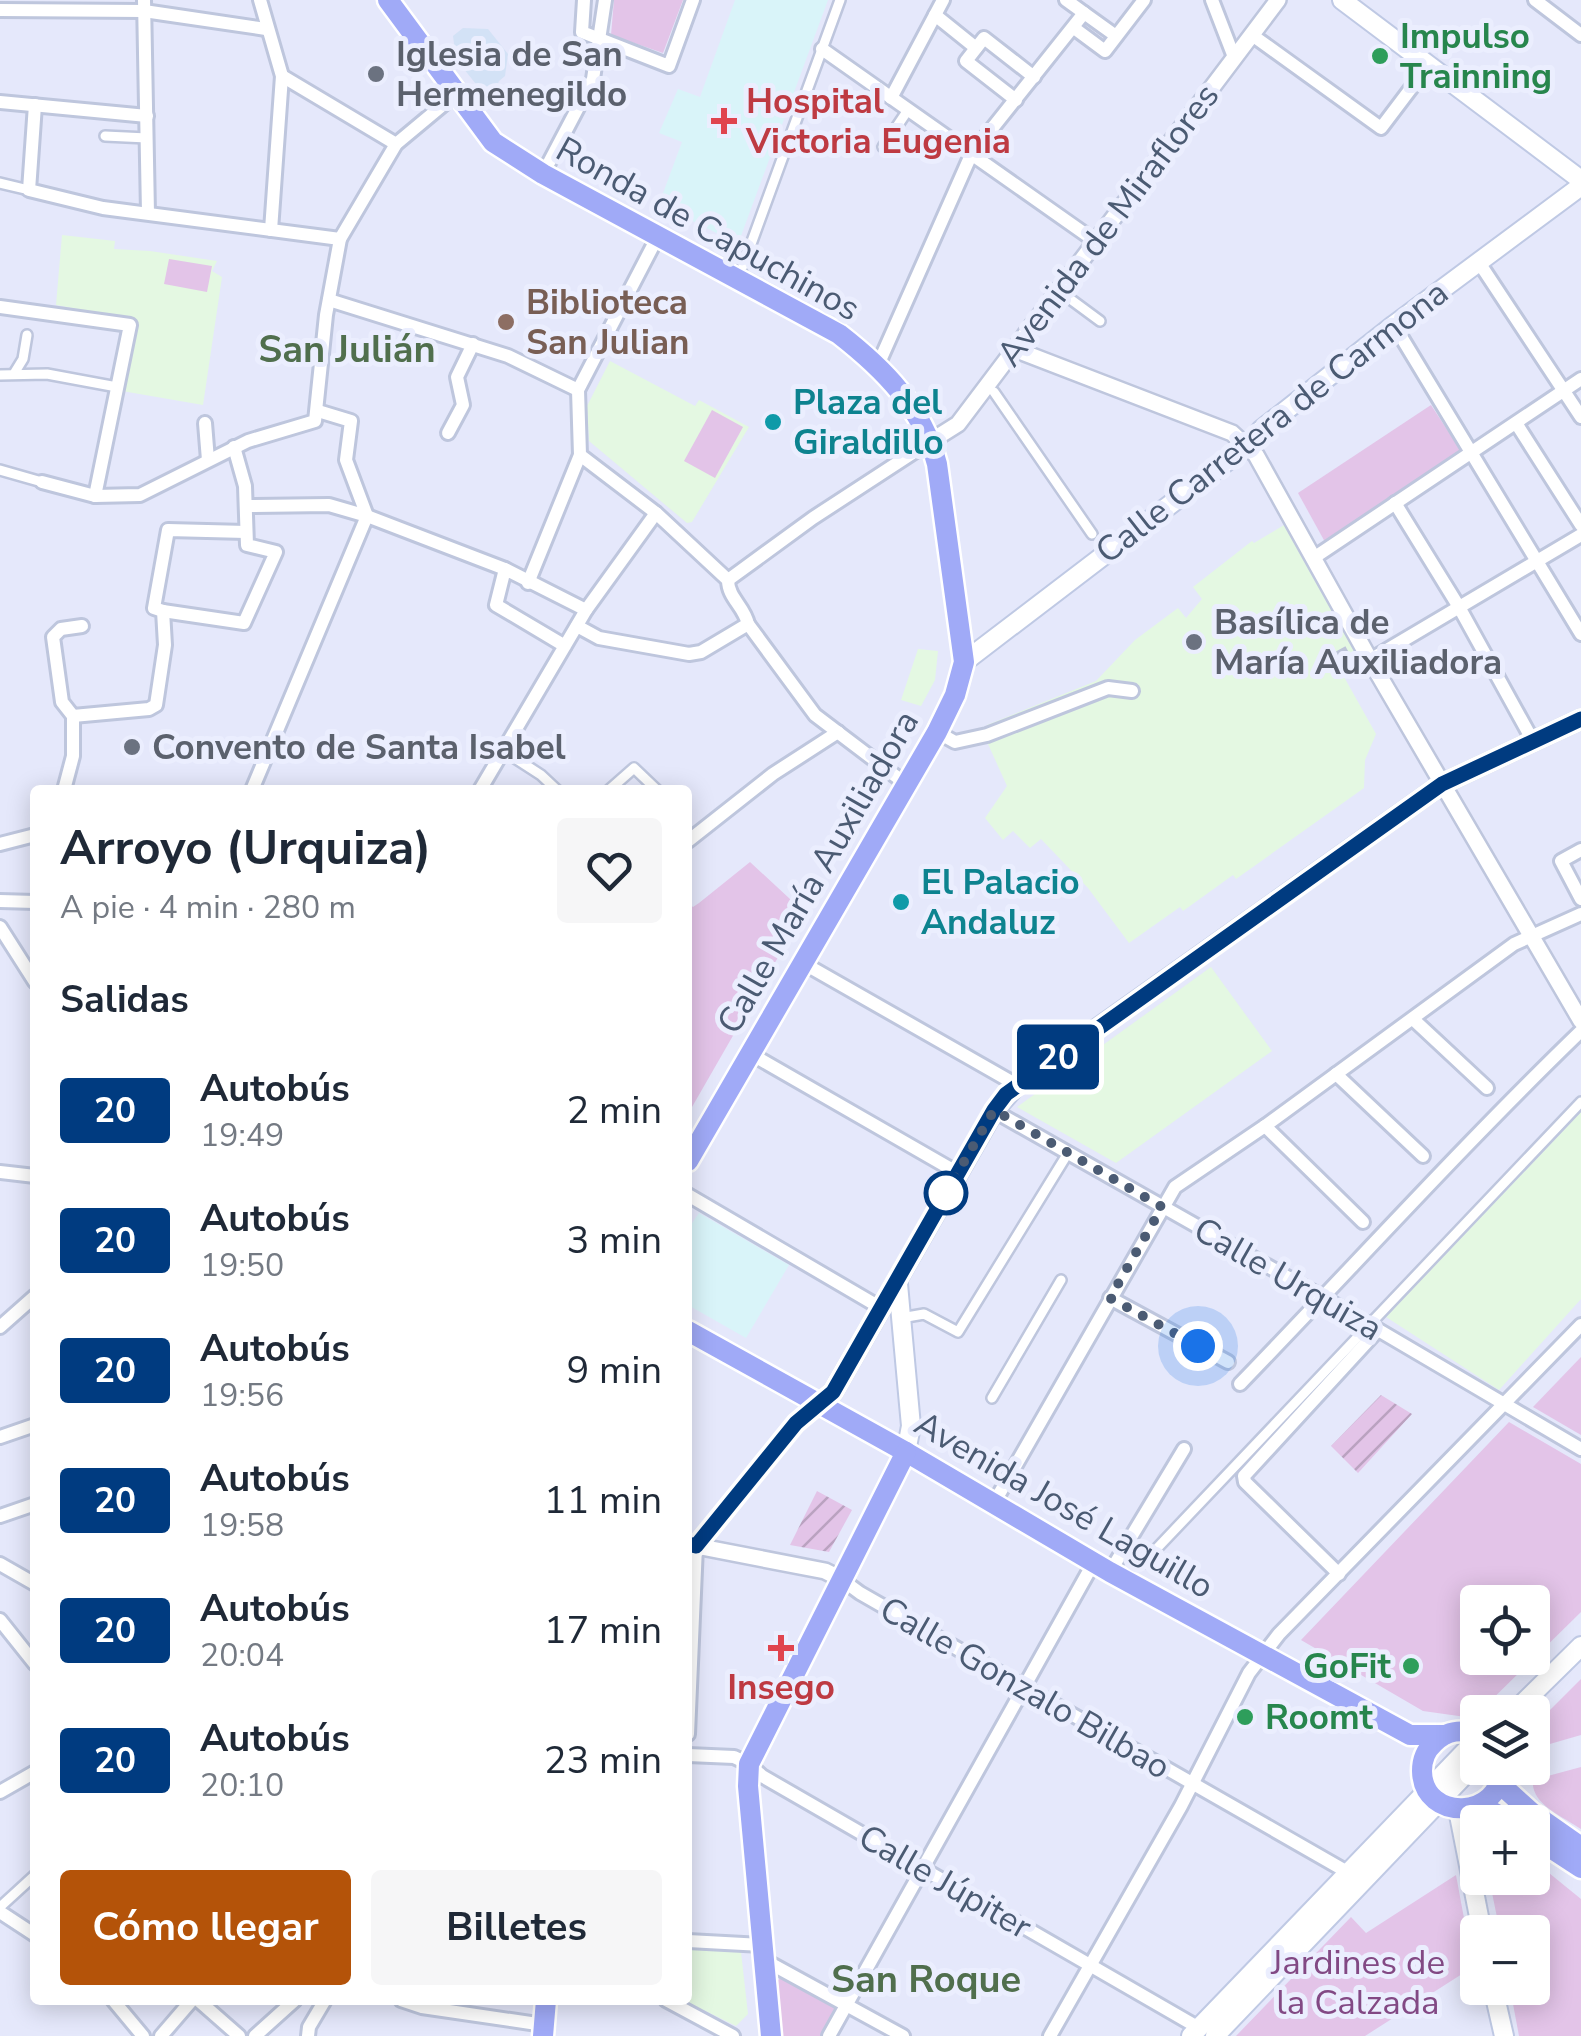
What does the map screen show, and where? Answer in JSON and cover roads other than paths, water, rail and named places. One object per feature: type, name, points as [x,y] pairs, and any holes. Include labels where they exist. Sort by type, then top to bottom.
[{"type":"main road","name":"Ronda de Capuchinos","points":[[388,0],[492,142],[543,174],[839,334],[878,365],[914,409],[930,441],[942,488],[970,657]]},
{"type":"main road","points":[[1342,0],[1581,183]]},
{"type":"main road","name":"Calle Carretera de Carmona","points":[[970,657],[1581,183]]},
{"type":"main road","name":"Calle María Auxiliadora","points":[[692,1154],[937,732],[970,657]]},
{"type":"main road","points":[[820,1403],[833,1392],[994,1110],[1016,1085],[1442,784],[1581,719]]},
{"type":"main road","points":[[771,2036],[749,1764],[906,1452],[911,1426],[900,1325],[900,1272]]},
{"type":"main road","name":"Avenida José Laguillo","points":[[694,1338],[820,1403],[1102,1567],[1410,1734]]},
{"type":"main road","points":[[1531,1695],[1581,1646]]},
{"type":"main road","points":[[1460,1732],[1410,1734],[1422,1762],[1422,1777],[1441,1801],[1477,1915]]},
{"type":"main road","points":[[1422,1762],[1430,1746],[1444,1734]]},
{"type":"main road","points":[[1202,2033],[1348,1873],[1441,1801],[1460,1768]]},
{"type":"main road","points":[[1202,2033],[1460,1780]]},
{"type":"main road","points":[[1441,1801],[1480,1805],[1492,1796],[1496,1785]]},
{"type":"main road","points":[[1508,1785],[1579,1860]]},
{"type":"main road","points":[[1550,1845],[1579,1860]]},
{"type":"main road","points":[[544,2030],[546,2005]]},
{"type":"main road","points":[[1496,2005],[1502,2035]]},
{"type":"street","points":[[260,0],[282,76],[271,230]]},
{"type":"street","points":[[584,0],[582,32],[669,66],[693,0]]},
{"type":"street","points":[[543,174],[592,79],[605,0]]},
{"type":"street","points":[[743,266],[840,0]]},
{"type":"street","points":[[891,98],[943,0]]},
{"type":"street","points":[[1066,0],[1116,36]]},
{"type":"street","points":[[1074,28],[1105,50],[1144,0]]},
{"type":"street","points":[[1212,0],[1234,57]]},
{"type":"street","name":"Avenida de Miraflores","points":[[930,441],[958,424],[1278,0]]},
{"type":"street","points":[[1535,0],[1581,35]]},
{"type":"street","points":[[0,10],[144,6],[266,29]]},
{"type":"street","points":[[144,6],[148,214]]},
{"type":"street","points":[[878,365],[971,155],[1084,13]]},
{"type":"street","points":[[936,15],[976,48]]},
{"type":"street","points":[[1252,34],[1381,128],[1415,83]]},
{"type":"street","points":[[1016,100],[966,61],[976,48],[984,38],[1034,77]]},
{"type":"street","points":[[822,49],[1094,241]]},
{"type":"street","points":[[282,76],[396,144]]},
{"type":"street","points":[[313,417],[340,239],[396,144],[456,94]]},
{"type":"street","points":[[0,102],[147,116]]},
{"type":"street","points":[[29,190],[35,105]]},
{"type":"street","points":[[883,146],[908,110]]},
{"type":"street","points":[[105,136],[147,138]]},
{"type":"street","points":[[0,183],[103,208],[340,239]]},
{"type":"street","points":[[528,583],[580,454],[578,390],[658,236]]},
{"type":"street","points":[[1478,261],[1581,417]]},
{"type":"street","points":[[1058,290],[1100,321]]},
{"type":"street","points":[[329,300],[508,356],[578,390]]},
{"type":"street","points":[[0,307],[30,316],[130,324],[95,496]]},
{"type":"street","points":[[1394,325],[1581,634]]},
{"type":"street","points":[[15,372],[23,359],[27,335]]},
{"type":"street","points":[[448,432],[463,406],[456,377],[473,344]]},
{"type":"street","points":[[1014,348],[1232,432],[1256,455],[1315,557],[1357,646],[1370,660],[1581,1021]]},
{"type":"street","points":[[0,375],[47,374],[117,387]]},
{"type":"street","points":[[1315,557],[1581,379]]},
{"type":"street","points":[[994,392],[1092,534]]},
{"type":"street","points":[[0,470],[95,496],[140,494],[234,447],[313,417],[352,421],[346,460],[368,516],[254,785]]},
{"type":"street","points":[[205,423],[208,460]]},
{"type":"street","points":[[1516,423],[1581,525]]},
{"type":"street","points":[[728,580],[930,441]]},
{"type":"street","points":[[234,447],[245,486],[249,547],[276,552],[246,622],[154,608],[168,530],[246,532]]},
{"type":"street","points":[[580,454],[656,513],[728,580],[728,592],[748,624],[815,715],[906,784]]},
{"type":"street","points":[[1395,503],[1533,741]]},
{"type":"street","points":[[246,506],[329,506],[368,516],[505,569],[586,610]]},
{"type":"street","points":[[483,785],[586,610],[656,513]]},
{"type":"street","points":[[1370,660],[1581,535]]},
{"type":"street","points":[[505,569],[496,606],[565,646]]},
{"type":"street","points":[[73,716],[149,709],[156,705],[166,645],[163,611]]},
{"type":"street","points":[[577,626],[599,638],[689,654],[701,652],[748,624]]},
{"type":"street","points":[[65,785],[73,756],[73,716],[62,702],[53,637],[62,630],[82,626]]},
{"type":"street","points":[[937,732],[955,742],[988,735],[1108,688],[1132,691]]},
{"type":"street","points":[[692,834],[772,774],[838,732]]},
{"type":"street","points":[[504,751],[551,785]]},
{"type":"street","points":[[615,785],[634,768],[652,785]]},
{"type":"street","points":[[0,844],[30,836]]},
{"type":"street","points":[[1581,850],[1561,861],[1581,899]]},
{"type":"street","points":[[0,900],[30,902]]},
{"type":"street","points":[[994,1503],[1175,1187],[1514,944],[1581,914]]},
{"type":"street","points":[[0,927],[30,974]]},
{"type":"street","points":[[803,963],[1016,1085]]},
{"type":"street","points":[[1413,1020],[1504,1105]]},
{"type":"street","points":[[1240,1384],[1324,1298],[1377,1236],[1581,1030]]},
{"type":"street","points":[[751,1054],[958,1173]]},
{"type":"street","points":[[1336,1074],[1441,1173]]},
{"type":"street","points":[[1143,1563],[1372,1327],[1581,1102]]},
{"type":"street","name":"Calle Urquiza","points":[[994,1110],[1581,1449]]},
{"type":"street","points":[[1265,1126],[1377,1236]]},
{"type":"street","points":[[692,1198],[895,1324],[924,1314],[958,1332],[1068,1153]]},
{"type":"street","points":[[0,1172],[30,1175]]},
{"type":"street","points":[[992,1398],[1061,1280]]},
{"type":"street","points":[[1110,1298],[1228,1362]]},
{"type":"street","points":[[0,1326],[30,1300]]},
{"type":"street","points":[[1050,2036],[1263,1655],[1581,1325]]},
{"type":"street","points":[[1339,1574],[1245,1482],[1244,1476],[1372,1327]]},
{"type":"street","points":[[692,1545],[796,1423],[820,1403]]},
{"type":"street","points":[[0,1436],[30,1427]]},
{"type":"street","points":[[830,2036],[1024,1686],[1184,1449]]},
{"type":"street","points":[[0,1516],[30,1506]]},
{"type":"street","name":"Calle Gonzalo Bilbao","points":[[692,1545],[824,1571],[841,1579],[1348,1873]]},
{"type":"street","points":[[0,1564],[30,1581]]},
{"type":"street","points":[[0,1620],[30,1658]]},
{"type":"street","name":"Calle Júpiter","points":[[692,1755],[734,1757],[749,1764],[762,1776],[1202,2033]]},
{"type":"street","points":[[0,1792],[30,1775]]},
{"type":"street","points":[[30,1880],[0,1910],[30,1928]]},
{"type":"street","points":[[692,1941],[753,1942],[763,1953],[903,2036]]},
{"type":"street","points":[[117,2005],[143,2036]]},
{"type":"street","points":[[161,2036],[190,2005]]},
{"type":"street","points":[[201,2005],[239,2036]]},
{"type":"street","points":[[254,2036],[289,2005]]},
{"type":"street","points":[[308,2036],[323,2005]]},
{"type":"street","points":[[428,2005],[544,2030]]},
{"type":"street","points":[[677,2005],[733,2036]]},
{"type":"tunnel","points":[[1322,666],[1353,649]]},
{"type":"place","name":"Impulso Trainning","points":[[1380,56]]},
{"type":"place","name":"Iglesia de San Hermenegildo","points":[[376,74]]},
{"type":"place","name":"Hospital Victoria Eugenia","points":[[724,121]]},
{"type":"place","name":"Biblioteca San Julian","points":[[506,322]]},
{"type":"place","name":"Plaza del Giraldillo","points":[[773,422]]},
{"type":"place","name":"Basílica de María Auxiliadora","points":[[1194,642]]},
{"type":"place","name":"Convento de Santa Isabel","points":[[132,747]]},
{"type":"place","name":"El Palacio Andaluz","points":[[901,902]]},
{"type":"place","name":"Insego","points":[[781,1648]]},
{"type":"place","name":"GoFit","points":[[1411,1666]]},
{"type":"place","name":"Roomt","points":[[1245,1717]]},
{"type":"district","name":"San Julián","points":[[347,349]]},
{"type":"district","name":"San Roque","points":[[926,1979]]},
{"type":"park label","name":"Jardines de la Calzada","points":[[1358,1982]]}]
